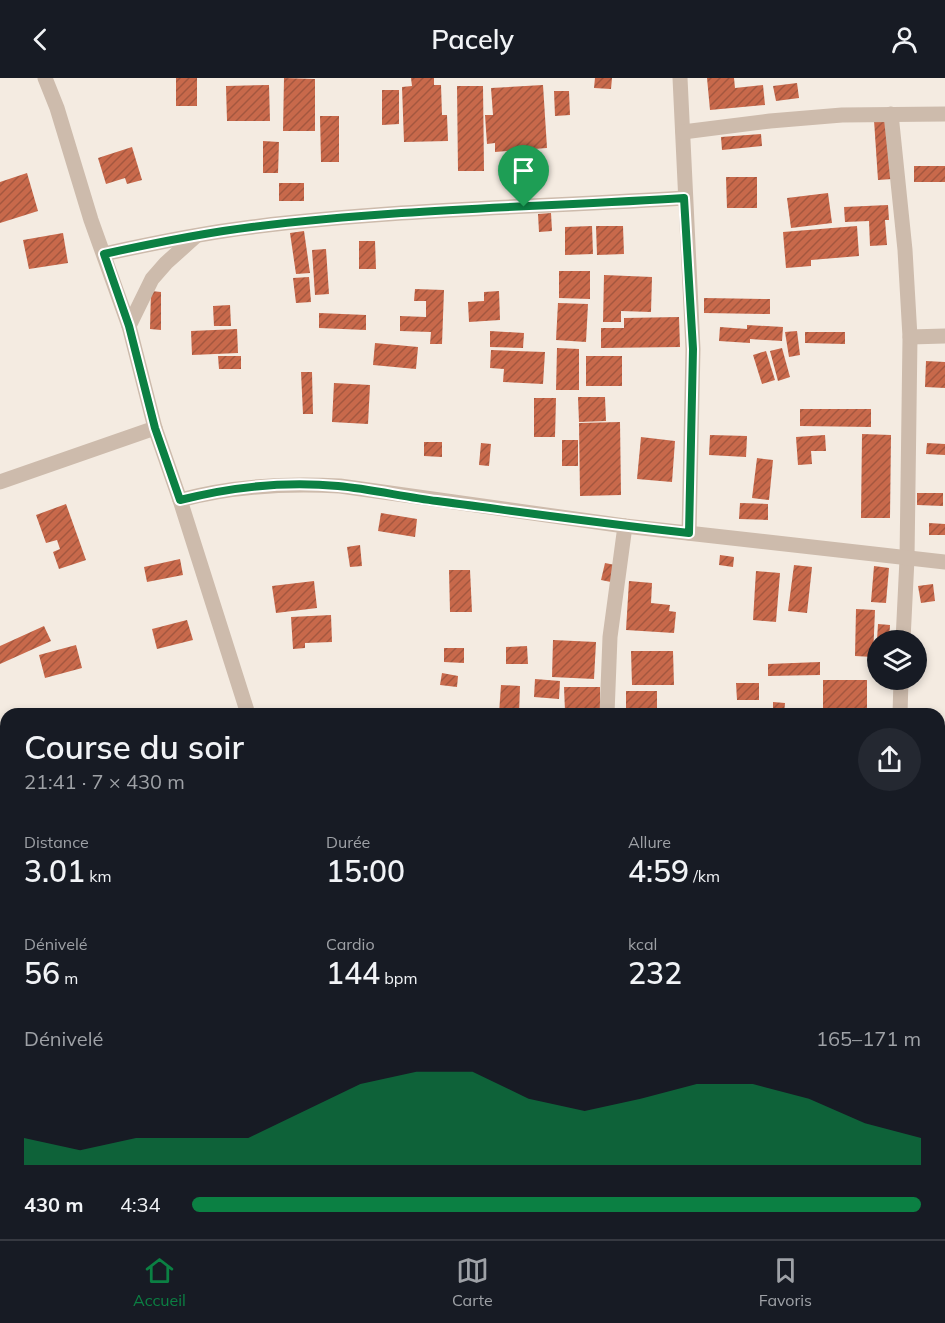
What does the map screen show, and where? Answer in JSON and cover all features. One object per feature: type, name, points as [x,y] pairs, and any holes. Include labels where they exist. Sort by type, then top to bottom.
[{"type":"street","points":[[45,78],[57,108],[91,220],[129,326],[155,428],[246,708]]},
{"type":"street","points":[[680,78],[693,349],[689,533]]},
{"type":"street","points":[[683,132],[770,121],[891,114],[945,114]]},
{"type":"street","points":[[891,114],[905,250],[910,337],[907,559],[903,630]]},
{"type":"street","points":[[104,254],[197,234],[254,226],[363,216],[684,198]]},
{"type":"street","points":[[129,326],[152,279],[197,234]]},
{"type":"street","points":[[910,337],[945,336]]},
{"type":"street","points":[[0,482],[155,428]]},
{"type":"street","points":[[180,500],[216,491],[251,487],[314,484],[340,486],[625,526],[945,562]]},
{"type":"street","points":[[607,708],[610,637],[625,526]]},
{"type":"street","points":[[900,708],[901,690]]},
{"type":"building","points":[[176,78],[197,78],[197,106],[176,106]]},
{"type":"building","points":[[284,78],[315,79],[315,131],[283,131]]},
{"type":"building","points":[[411,78],[434,78],[434,85],[441,85],[442,115],[447,115],[448,141],[404,142],[402,87],[412,86]]},
{"type":"building","points":[[595,78],[612,78],[611,89],[594,88]]},
{"type":"building","points":[[707,78],[734,78],[735,88],[763,85],[765,105],[710,110]]},
{"type":"building","points":[[797,83],[799,98],[776,101],[773,86]]},
{"type":"building","points":[[269,85],[270,121],[227,121],[226,86]]},
{"type":"building","points":[[543,85],[547,148],[495,152],[495,143],[487,144],[485,115],[493,115],[491,88]]},
{"type":"building","points":[[457,86],[483,86],[484,171],[458,171]]},
{"type":"building","points":[[382,90],[399,90],[399,124],[382,125]]},
{"type":"building","points":[[554,91],[569,91],[570,115],[555,116]]},
{"type":"building","points":[[320,116],[339,116],[339,162],[321,162]]},
{"type":"building","points":[[887,119],[892,179],[878,180],[874,120]]},
{"type":"building","points":[[761,134],[762,146],[722,150],[721,137]]},
{"type":"building","points":[[263,141],[279,142],[278,173],[263,173]]},
{"type":"building","points":[[132,147],[142,180],[127,184],[125,178],[106,184],[98,158]]},
{"type":"building","points":[[914,166],[945,166],[945,182],[914,182]]},
{"type":"building","points":[[27,173],[38,211],[0,223],[0,182]]},
{"type":"building","points":[[726,177],[757,177],[757,208],[727,208]]},
{"type":"building","points":[[279,183],[304,183],[304,201],[279,201]]},
{"type":"building","points":[[828,193],[832,223],[791,228],[787,198]]},
{"type":"building","points":[[888,205],[889,220],[885,220],[887,245],[870,246],[869,221],[845,222],[844,207]]},
{"type":"building","points":[[551,213],[552,231],[539,232],[538,214]]},
{"type":"building","points":[[592,226],[593,254],[565,255],[565,227]]},
{"type":"building","points":[[596,226],[623,226],[624,254],[597,255]]},
{"type":"building","points":[[857,226],[859,256],[811,260],[811,266],[786,268],[783,232]]},
{"type":"building","points":[[304,231],[310,273],[296,274],[290,233]]},
{"type":"building","points":[[63,233],[68,263],[29,269],[23,240]]},
{"type":"building","points":[[359,241],[375,241],[376,269],[359,269]]},
{"type":"building","points":[[326,249],[329,294],[315,295],[312,250]]},
{"type":"building","points":[[559,271],[590,271],[590,299],[559,298]]},
{"type":"building","points":[[604,275],[652,277],[651,312],[621,311],[621,322],[603,322]]},
{"type":"building","points":[[309,277],[311,302],[296,303],[293,278]]},
{"type":"building","points":[[415,289],[444,290],[442,344],[430,344],[431,332],[400,331],[400,316],[426,317],[426,301],[414,301]]},
{"type":"building","points":[[151,291],[161,292],[161,330],[150,329]]},
{"type":"building","points":[[499,291],[500,320],[469,322],[468,302],[484,301],[484,292]]},
{"type":"building","points":[[704,298],[770,299],[770,314],[704,313]]},
{"type":"building","points":[[558,303],[588,304],[586,342],[556,340]]},
{"type":"building","points":[[230,305],[231,326],[214,326],[213,306]]},
{"type":"building","points":[[319,313],[366,315],[366,330],[319,328]]},
{"type":"building","points":[[679,317],[680,347],[601,348],[601,328],[624,328],[624,318]]},
{"type":"building","points":[[747,325],[783,327],[782,341],[750,339],[750,343],[719,341],[720,327],[747,329]]},
{"type":"building","points":[[237,329],[238,353],[192,355],[191,331]]},
{"type":"building","points":[[490,331],[524,333],[523,348],[490,347]]},
{"type":"building","points":[[797,331],[800,355],[789,357],[785,332]]},
{"type":"building","points":[[805,332],[845,332],[845,344],[805,343]]},
{"type":"building","points":[[375,343],[418,347],[416,369],[373,365]]},
{"type":"building","points":[[557,348],[579,349],[579,390],[556,390]]},
{"type":"building","points":[[782,348],[790,377],[778,381],[770,351]]},
{"type":"building","points":[[491,350],[545,352],[543,384],[503,382],[504,369],[490,368]]},
{"type":"building","points":[[766,351],[775,380],[762,384],[753,355]]},
{"type":"building","points":[[218,356],[241,356],[241,369],[219,369]]},
{"type":"building","points":[[586,356],[622,356],[622,386],[586,386]]},
{"type":"building","points":[[926,361],[945,362],[945,388],[925,387]]},
{"type":"building","points":[[301,372],[312,372],[313,414],[303,414]]},
{"type":"building","points":[[334,383],[370,385],[368,424],[332,422]]},
{"type":"building","points":[[578,397],[605,397],[606,421],[579,422]]},
{"type":"building","points":[[534,398],[556,398],[555,437],[534,437]]},
{"type":"building","points":[[800,409],[871,409],[871,427],[800,426]]},
{"type":"building","points":[[620,422],[621,495],[580,496],[579,423]]},
{"type":"building","points":[[862,434],[891,435],[890,518],[861,518]]},
{"type":"building","points":[[710,435],[747,436],[746,457],[709,455]]},
{"type":"building","points":[[825,435],[826,451],[811,451],[812,464],[798,465],[796,437]]},
{"type":"building","points":[[641,437],[675,441],[672,482],[637,479]]},
{"type":"building","points":[[562,440],[578,440],[578,466],[562,466]]},
{"type":"building","points":[[424,442],[442,442],[442,457],[424,456]]},
{"type":"building","points":[[481,443],[491,444],[489,466],[479,465]]},
{"type":"building","points":[[927,443],[945,444],[945,455],[926,454]]},
{"type":"building","points":[[757,458],[773,460],[769,500],[752,498]]},
{"type":"building","points":[[917,493],[943,493],[943,506],[917,505]]},
{"type":"building","points":[[740,503],[768,504],[768,520],[739,519]]},
{"type":"building","points":[[66,504],[86,560],[59,569],[53,552],[60,549],[57,540],[46,543],[36,515]]},
{"type":"building","points":[[381,513],[417,519],[415,537],[378,531]]},
{"type":"building","points":[[929,523],[945,524],[945,535],[929,535]]},
{"type":"building","points":[[360,545],[362,566],[350,567],[347,547]]},
{"type":"building","points":[[720,555],[734,557],[733,567],[719,565]]},
{"type":"building","points":[[180,559],[183,575],[147,582],[144,567]]},
{"type":"building","points":[[605,563],[615,565],[611,582],[601,580]]},
{"type":"building","points":[[794,565],[812,567],[807,613],[788,611]]},
{"type":"building","points":[[874,566],[889,568],[886,603],[871,602]]},
{"type":"building","points":[[449,570],[470,570],[472,612],[450,612]]},
{"type":"building","points":[[756,571],[780,573],[776,622],[753,620]]},
{"type":"building","points":[[314,581],[317,608],[276,613],[272,586]]},
{"type":"building","points":[[629,581],[652,583],[651,603],[670,605],[669,611],[676,612],[674,633],[626,630]]},
{"type":"building","points":[[933,584],[935,601],[921,603],[918,586]]},
{"type":"building","points":[[856,609],[875,610],[874,630],[867,630],[867,657],[855,656]]},
{"type":"building","points":[[331,615],[332,642],[305,643],[305,648],[293,649],[291,617]]},
{"type":"building","points":[[187,620],[193,640],[157,649],[152,629]]},
{"type":"building","points":[[878,624],[890,625],[890,630],[878,630]]},
{"type":"building","points":[[44,626],[51,641],[0,664],[0,646]]},
{"type":"building","points":[[553,640],[596,642],[594,679],[552,677]]},
{"type":"building","points":[[76,645],[82,668],[45,678],[39,655]]},
{"type":"building","points":[[527,646],[528,664],[506,664],[506,647]]},
{"type":"building","points":[[444,648],[464,648],[464,663],[444,662]]},
{"type":"building","points":[[631,651],[673,651],[674,685],[632,685]]},
{"type":"building","points":[[820,662],[820,675],[768,676],[768,664]]},
{"type":"building","points":[[442,673],[458,676],[457,687],[440,685]]},
{"type":"building","points":[[535,679],[560,681],[559,699],[534,697]]},
{"type":"building","points":[[823,680],[867,680],[867,708],[823,708]]},
{"type":"building","points":[[736,683],[759,683],[759,700],[737,700]]},
{"type":"building","points":[[501,685],[520,686],[519,708],[499,708]]},
{"type":"building","points":[[564,687],[600,687],[600,708],[565,708]]},
{"type":"building","points":[[626,691],[657,691],[657,708],[626,708]]},
{"type":"building","points":[[773,702],[785,703],[785,708],[773,708]]},
{"type":"route","points":[[684,198],[693,349],[689,533],[314,484],[216,491],[180,500],[155,428],[129,326],[104,254],[197,234],[254,226],[363,216],[524,207],[684,198]]}]
